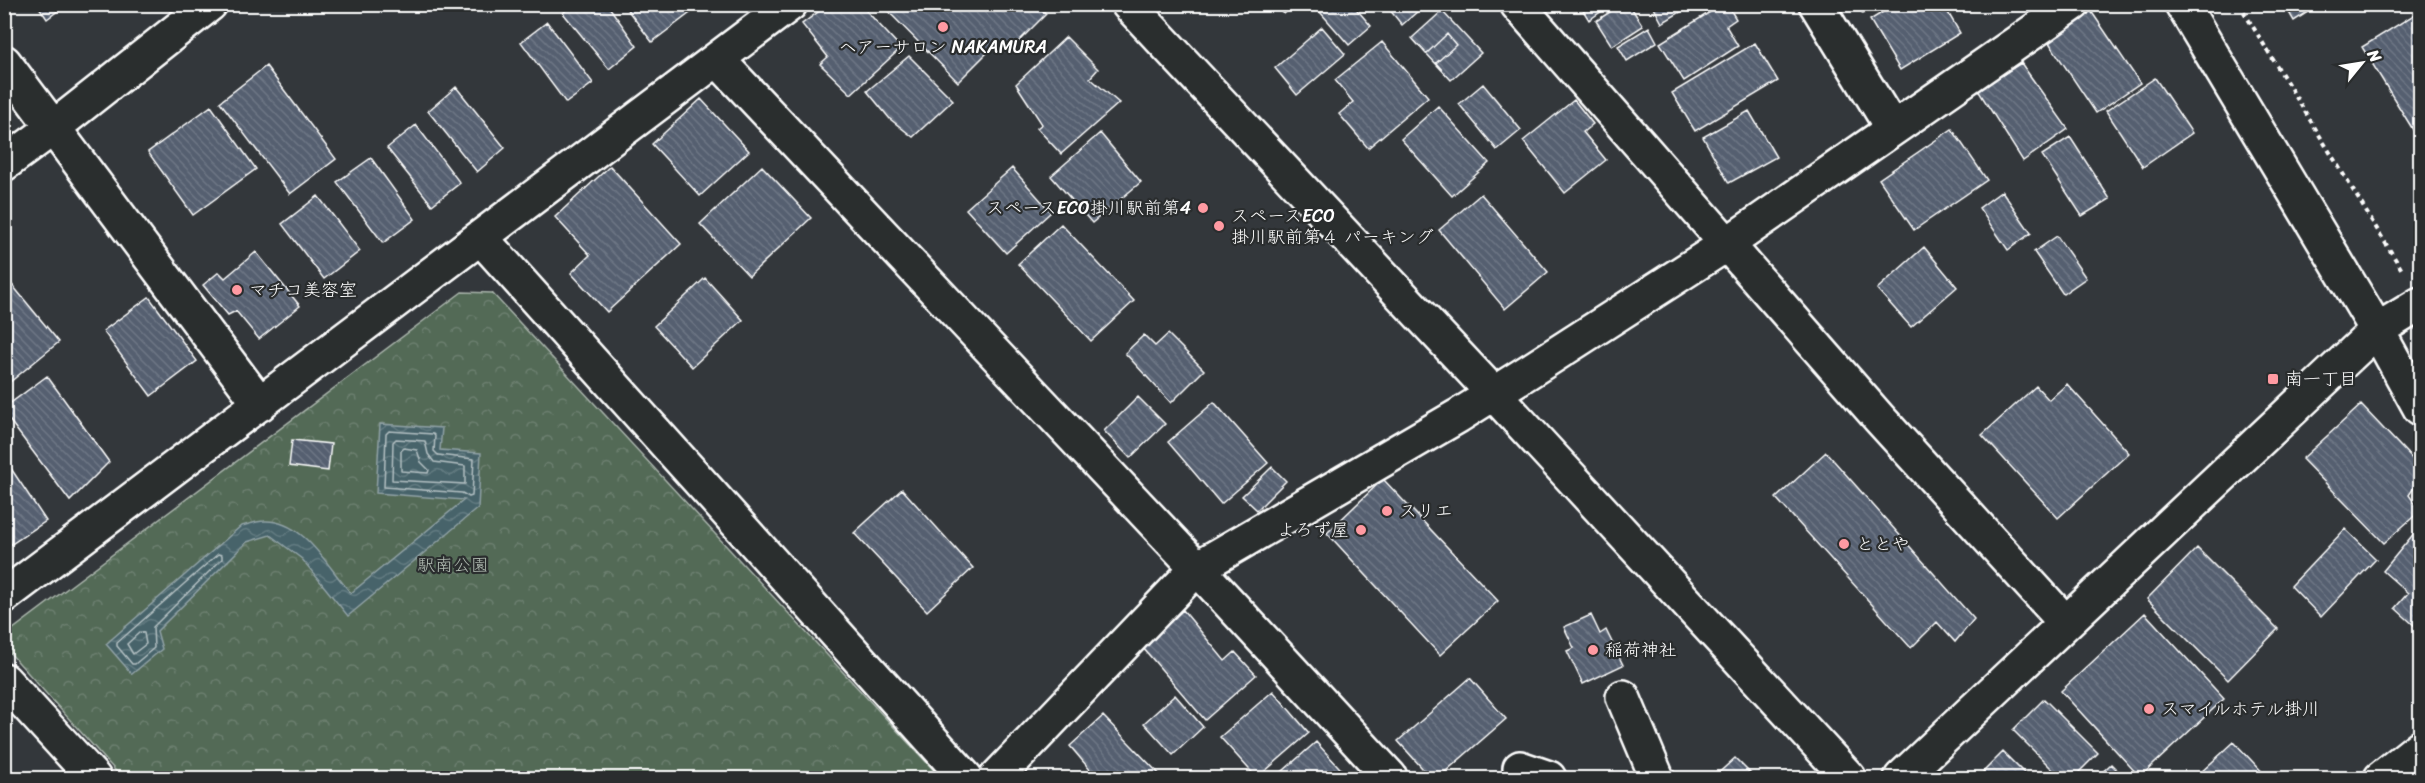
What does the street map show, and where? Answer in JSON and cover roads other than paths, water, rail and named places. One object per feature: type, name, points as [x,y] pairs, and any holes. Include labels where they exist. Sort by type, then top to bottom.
[{"type":"street","points":[[4,164],[210,4]]},
{"type":"street","points":[[4,596],[790,4]]},
{"type":"street","points":[[1128,4],[1850,778]]},
{"type":"street","points":[[1517,4],[1879,418],[2065,622]]},
{"type":"street","points":[[1816,4],[1892,128]]},
{"type":"street","points":[[996,778],[1197,568],[1494,394],[1726,244],[2073,4]]},
{"type":"street","points":[[2182,4],[2377,330],[2421,408]]},
{"type":"street","points":[[717,59],[1197,568],[1390,777],[1388,778]]},
{"type":"street","points":[[4,62],[260,404]]},
{"type":"street","points":[[481,238],[966,778]]},
{"type":"street","points":[[1901,778],[2377,330],[2421,304]]},
{"type":"street","points":[[4,680],[94,778]]},
{"type":"street","points":[[1623,697],[1657,778]]},
{"type":"street","points":[[2381,778],[2421,747]]},
{"type":"water","points":[[380,424],[442,428],[440,450],[481,453],[478,508],[348,616],[302,559],[270,535],[247,542],[157,631],[162,649],[132,674],[106,644],[241,526],[264,521],[278,522],[291,528],[314,547],[351,593],[464,500],[376,493]]},
{"type":"place","name":"ヘアーサロン NAKAMURA","points":[[943,27]]},
{"type":"place","name":"スペースECO掛川駅前第4","points":[[1203,208]]},
{"type":"place","name":"スペースECO 掛川駅前第４ パーキング","points":[[1219,226]]},
{"type":"place","name":"マチコ美容室","points":[[237,290]]},
{"type":"place","name":"南一丁目","points":[[2273,379]]},
{"type":"place","name":"スリエ","points":[[1387,511]]},
{"type":"place","name":"よろず屋","points":[[1361,530]]},
{"type":"place","name":"ととや","points":[[1844,544]]},
{"type":"place","name":"稲荷神社","points":[[1593,650]]},
{"type":"place","name":"スマイルホテル掛川","points":[[2149,709]]},
{"type":"park label","name":"駅南公園","points":[[453,565]]}]
